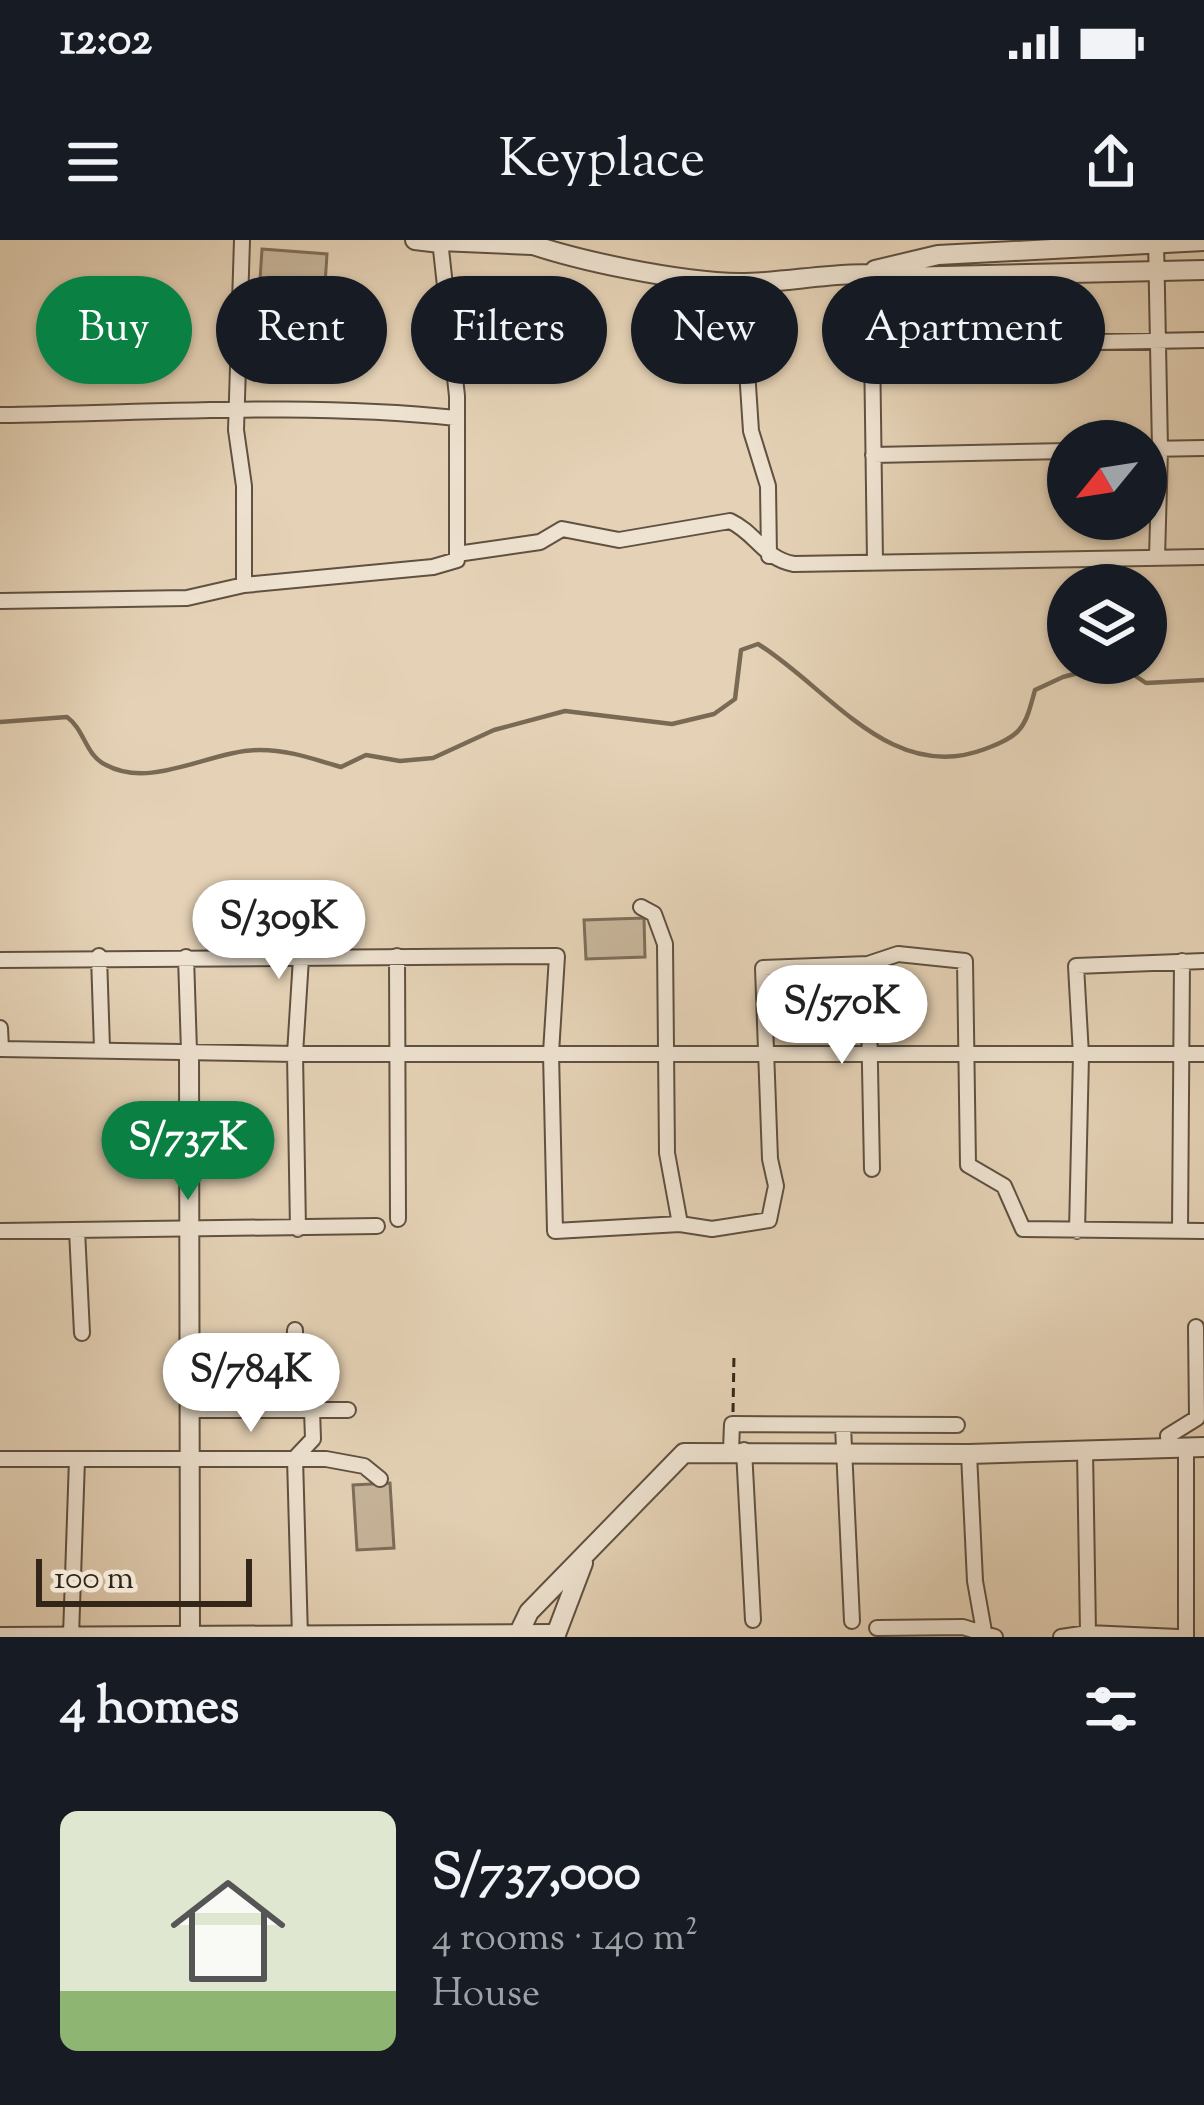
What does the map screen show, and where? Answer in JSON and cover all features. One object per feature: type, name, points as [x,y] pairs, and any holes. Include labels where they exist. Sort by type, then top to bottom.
[{"type":"street","points":[[242,240],[236,412],[244,486],[244,585]]},
{"type":"street","points":[[415,240],[528,243],[655,272],[739,283],[871,272],[938,255],[1204,242]]},
{"type":"street","points":[[0,602],[187,598],[244,585],[434,567],[457,560],[452,319],[440,241]]},
{"type":"street","points":[[1154,420],[1155,242]]},
{"type":"street","points":[[871,272],[900,277],[1204,270]]},
{"type":"street","points":[[871,272],[871,276]]},
{"type":"street","points":[[1105,342],[1204,340]]},
{"type":"street","points":[[748,384],[751,430],[768,486],[769,556]]},
{"type":"street","points":[[874,384],[875,561]]},
{"type":"street","points":[[0,415],[400,412],[456,418]]},
{"type":"street","points":[[1167,449],[1204,448]]},
{"type":"street","points":[[873,455],[1047,451]]},
{"type":"street","points":[[457,554],[540,542],[562,529],[619,540],[730,521],[743,527],[769,556],[794,564],[1204,557]]},
{"type":"street","points":[[1156,540],[1156,558]]},
{"type":"street","points":[[641,907],[654,914],[665,944],[667,1153],[680,1224]]},
{"type":"street","points":[[0,960],[557,956],[551,1052],[555,1231],[680,1224],[712,1229],[769,1220],[776,1186],[770,1159],[763,968],[868,964],[898,954],[964,961],[968,1166],[1004,1186],[1023,1229],[1204,1231]]},
{"type":"street","points":[[99,956],[102,1048]]},
{"type":"street","points":[[397,956],[398,1219]]},
{"type":"street","points":[[186,957],[190,1636]]},
{"type":"street","points":[[298,1229],[295,1054],[301,958]]},
{"type":"street","points":[[1180,1231],[1182,961]]},
{"type":"street","points":[[1076,1231],[1081,1055],[1076,966],[1204,961]]},
{"type":"street","points":[[868,964],[872,1169]]},
{"type":"street","points":[[0,1028],[0,1049],[295,1054],[1204,1054]]},
{"type":"street","points":[[0,1231],[377,1226]]},
{"type":"street","points":[[77,1230],[82,1334]]},
{"type":"street","points":[[1186,1448],[1168,1436],[1201,1418],[1196,1328]]},
{"type":"street","points":[[293,1410],[295,1330]]},
{"type":"street","points":[[300,1636],[295,1458],[313,1439],[311,1410]]},
{"type":"street","points":[[190,1411],[348,1410]]},
{"type":"street","points":[[753,1620],[732,1424],[957,1425]]},
{"type":"street","points":[[843,1426],[852,1621]]},
{"type":"street","points":[[517,1635],[529,1612],[674,1460],[696,1450],[969,1454],[1186,1448]]},
{"type":"street","points":[[1061,1637],[1088,1633],[1182,1637],[1186,1448]]},
{"type":"street","points":[[1085,1451],[1088,1633]]},
{"type":"street","points":[[969,1454],[975,1581],[988,1636]]},
{"type":"street","points":[[0,1459],[295,1458],[364,1466],[380,1479]]},
{"type":"street","points":[[71,1636],[77,1459]]},
{"type":"street","points":[[0,1635],[555,1634],[586,1556]]},
{"type":"street","points":[[878,1628],[963,1627],[988,1636]]},
{"type":"path","points":[[732,1424],[734,1354]]},
{"type":"shaded area","points":[[262,249],[327,254],[326,276],[260,276]]},
{"type":"shaded area","points":[[644,918],[645,957],[586,959],[584,920]]},
{"type":"shaded area","points":[[390,1483],[394,1548],[357,1550],[353,1485]]},
{"type":"waterway","points":[[0,722],[67,717],[99,761],[124,772],[162,771],[260,750],[341,767],[366,755],[400,761],[433,758],[494,730],[565,711],[672,724],[714,714],[735,699],[741,650],[758,644],[891,743],[920,754],[951,757],[985,749],[1015,734],[1025,721],[1035,690],[1063,677],[1116,663],[1146,683],[1204,680]]}]
